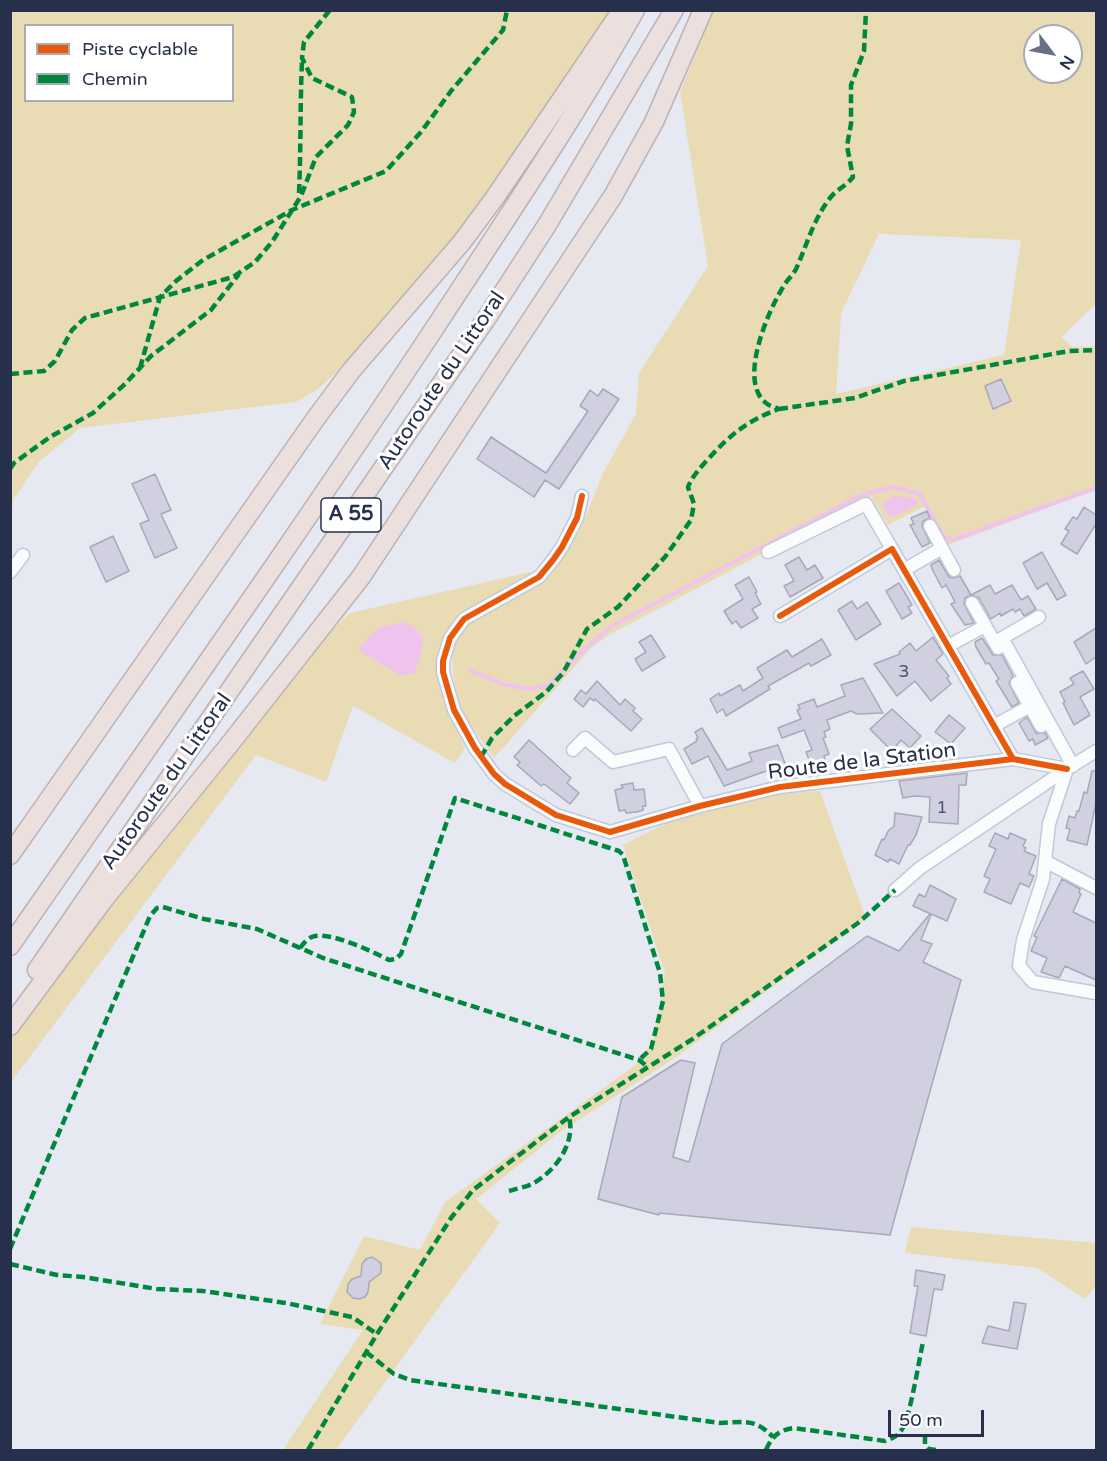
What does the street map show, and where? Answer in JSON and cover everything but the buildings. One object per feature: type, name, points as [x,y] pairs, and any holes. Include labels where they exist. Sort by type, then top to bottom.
[{"type":"highway","points":[[10,855],[316,418],[351,371],[462,242],[496,196],[622,10]]},
{"type":"highway","name":"Autoroute du Littoral","points":[[10,946],[381,409],[520,198],[614,48],[635,10]]},
{"type":"highway","name":"Autoroute du Littoral","points":[[10,1009],[486,319],[552,216],[674,10]]},
{"type":"highway","points":[[10,1026],[105,898],[230,746],[361,577],[613,196],[654,122],[703,10]]},
{"type":"street","name":"Route de la Station","points":[[582,496],[577,518],[562,547],[539,577],[464,618],[450,638],[443,661],[443,672],[454,710],[475,748],[494,774],[556,815],[610,832],[700,806],[780,787],[1013,759],[1070,767]]},
{"type":"street","points":[[768,552],[866,504],[1013,759]]},
{"type":"street","points":[[930,526],[954,570]]},
{"type":"street","points":[[904,570],[942,548]]},
{"type":"street","points":[[780,616],[892,549]]},
{"type":"street","points":[[10,572],[23,555]]},
{"type":"street","points":[[972,603],[998,648]]},
{"type":"street","points":[[1039,617],[1002,638],[1070,767],[1049,824],[1043,879],[1023,940],[1019,966],[1033,982],[1096,993]]},
{"type":"street","points":[[948,646],[985,626]]},
{"type":"street","points":[[1017,683],[1041,726]]},
{"type":"street","points":[[994,726],[1030,706]]},
{"type":"street","points":[[573,750],[585,738],[613,762],[669,749],[700,806]]},
{"type":"street","points":[[895,890],[920,868],[1096,751]]},
{"type":"street","points":[[1045,861],[1096,888]]},
{"type":"shaded area","points":[[11,11],[609,11],[476,211],[339,370],[317,390],[296,402],[80,428],[39,462],[13,500],[11,525]]},
{"type":"shaded area","points":[[713,11],[1096,11],[1096,304],[1061,337],[1072,347],[1096,346],[1096,489],[943,547],[925,506],[888,525],[871,496],[609,635],[591,648],[494,758],[463,714],[454,685],[451,650],[464,627],[548,577],[582,526],[602,475],[636,414],[639,373],[708,266],[680,92]],"holes":[[[879,234],[1021,240],[1004,355],[836,394],[841,313]]]},
{"type":"shaded area","points":[[895,496],[914,498],[918,501],[917,505],[893,517],[889,516],[883,504],[884,501]]},
{"type":"shaded area","points":[[535,571],[458,618],[444,638],[439,670],[441,686],[451,718],[465,748],[455,763],[353,706],[326,782],[256,755],[11,1082],[11,1039],[62,969],[184,813],[329,633],[350,613]]},
{"type":"shaded area","points":[[402,622],[414,627],[423,638],[420,656],[413,674],[400,675],[361,652],[359,648],[379,627]]},
{"type":"shaded area","points":[[820,791],[866,919],[676,1057],[560,1132],[476,1199],[500,1223],[336,1450],[283,1450],[363,1330],[320,1324],[364,1236],[420,1250],[445,1202],[634,1066],[653,1042],[665,973],[623,845],[666,823],[773,794]]},
{"type":"shaded area","points":[[911,1227],[1096,1243],[1096,1286],[1085,1299],[1037,1268],[905,1253]]},
{"type":"waterway","points":[[469,670],[506,685],[530,689],[549,685],[612,626],[861,495],[894,487],[920,494],[943,536],[952,540],[1096,488]]},
{"type":"marked path","points":[[10,374],[44,371],[55,361],[72,330],[85,318],[233,277],[255,262],[272,242],[301,196],[316,157],[348,125],[354,112],[352,97],[312,78],[302,58],[304,42],[330,10]]},
{"type":"marked path","points":[[140,368],[160,297],[176,281],[203,260],[292,210],[386,171],[421,132],[451,91],[503,30],[507,10]]},
{"type":"marked path","points":[[481,757],[492,738],[514,716],[546,692],[563,673],[587,629],[618,607],[665,557],[691,520],[694,504],[688,487],[700,468],[742,428],[779,409],[767,404],[758,393],[754,378],[755,362],[764,326],[778,295],[796,269],[819,215],[832,195],[853,177],[847,146],[851,124],[851,85],[864,51],[866,10]]},
{"type":"marked path","points":[[299,193],[302,61]]},
{"type":"marked path","points":[[10,469],[14,463],[50,437],[93,413],[151,356],[211,310],[239,274]]},
{"type":"marked path","points":[[779,409],[855,398],[904,381],[1069,351],[1096,350]]},
{"type":"marked path","points":[[300,948],[306,940],[315,936],[332,937],[389,960],[396,959],[401,954],[455,798],[619,851],[623,855],[660,973],[663,1001],[651,1049],[639,1060]]},
{"type":"marked path","points":[[308,1450],[377,1334],[451,1218],[473,1190],[569,1117],[691,1040],[858,923],[895,890]]},
{"type":"marked path","points":[[10,1249],[150,916],[157,908],[163,907],[204,919],[257,929],[323,958],[639,1060],[648,1067]]},
{"type":"marked path","points":[[509,1191],[532,1184],[556,1164],[562,1156],[569,1137],[569,1117]]},
{"type":"marked path","points":[[10,1264],[57,1275],[157,1289],[203,1291],[286,1303],[352,1317],[377,1334]]},
{"type":"marked path","points":[[766,1450],[777,1434],[794,1428],[885,1441],[896,1436],[901,1431],[908,1415],[923,1342]]},
{"type":"marked path","points":[[366,1352],[394,1374],[410,1380],[720,1423],[749,1422],[767,1431],[773,1437]]},
{"type":"marked path","points":[[925,1435],[925,1445],[929,1449],[936,1450]]},
{"type":"cycle path","points":[[582,496],[577,518],[562,547],[539,577],[464,619],[450,638],[443,661],[443,672],[454,710],[475,748],[494,774],[505,784],[556,815],[610,832],[700,806],[780,787],[1013,759],[1067,769]]},
{"type":"cycle path","points":[[780,616],[892,549],[1013,759]]}]
